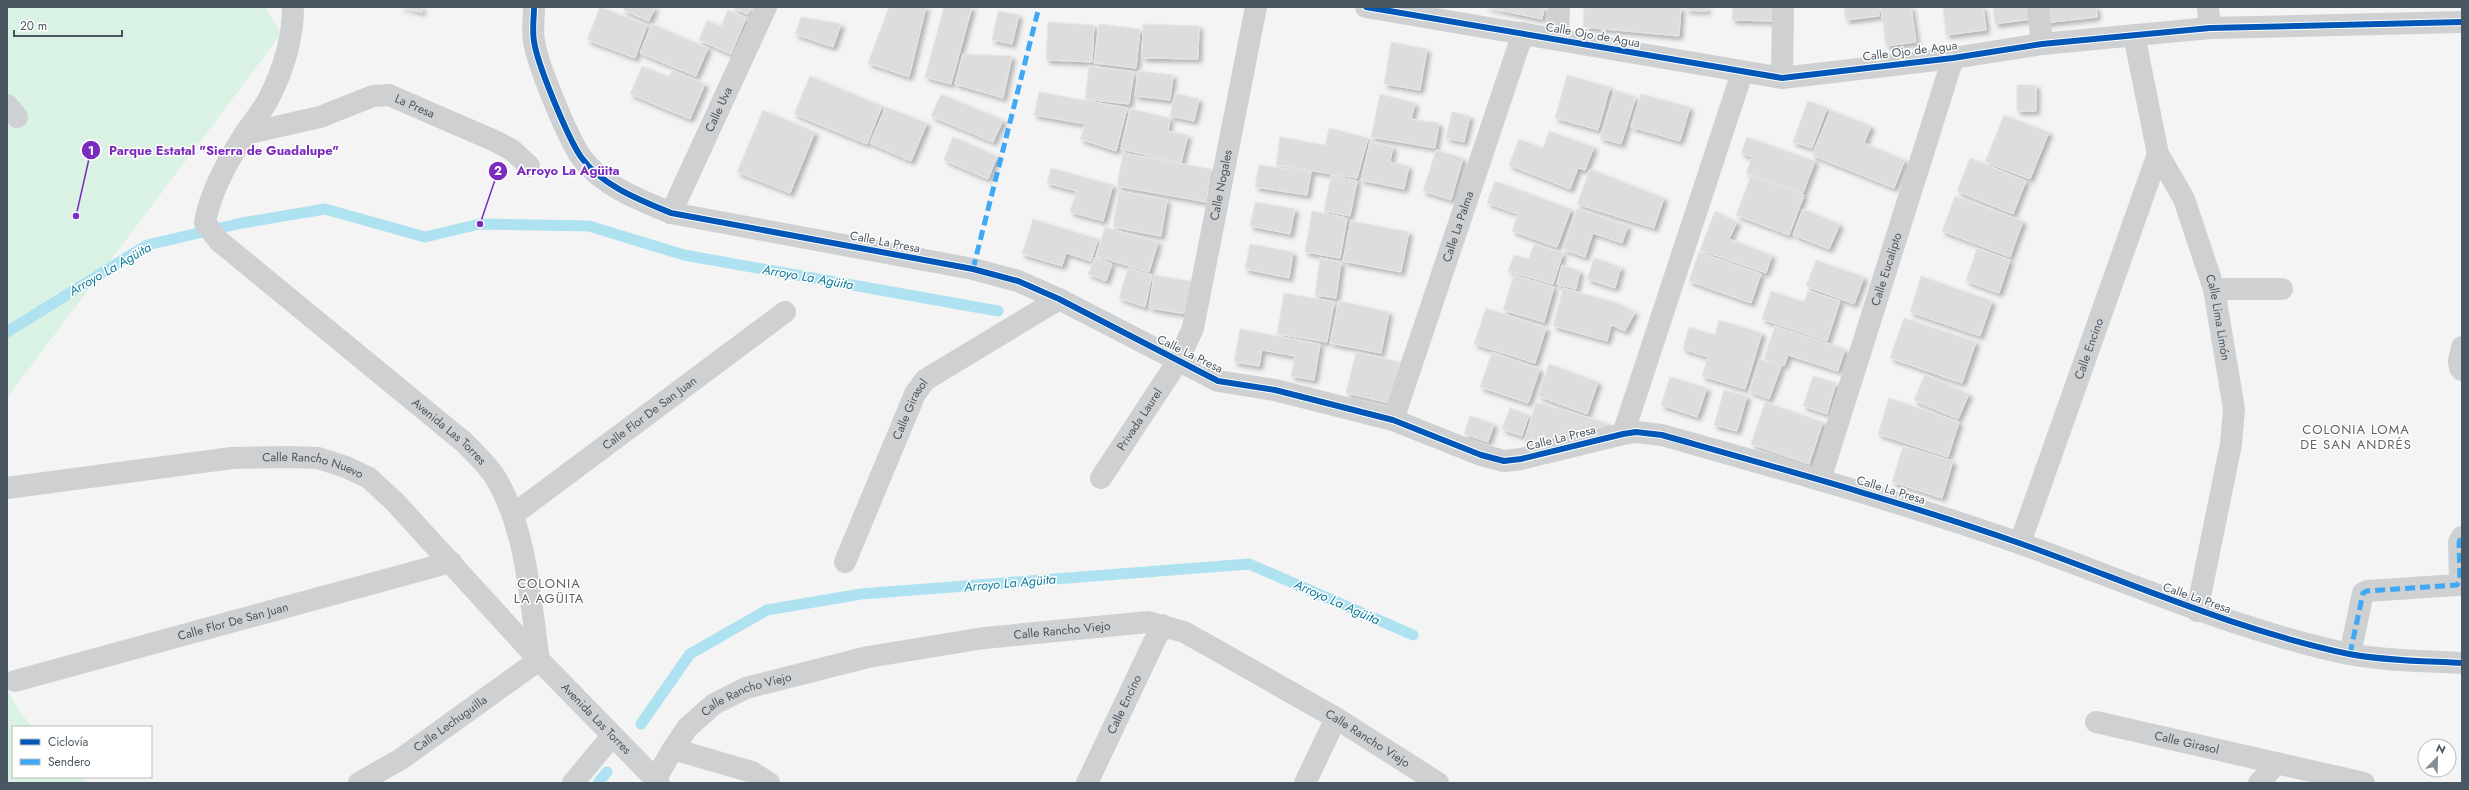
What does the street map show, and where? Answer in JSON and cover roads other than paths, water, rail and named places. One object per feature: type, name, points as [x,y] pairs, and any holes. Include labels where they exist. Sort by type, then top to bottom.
[{"type":"street","points":[[245,134],[267,101],[280,75],[290,43],[293,7]]},
{"type":"street","name":"Calle La Presa","points":[[534,7],[534,41],[541,62],[582,157],[602,176],[628,195],[671,213],[973,269],[1018,281],[1059,299],[1178,362],[1218,381],[1275,390],[1393,420],[1481,455],[1504,461],[1521,459],[1623,434],[1636,432],[1662,436],[1820,480],[2020,543],[2197,611],[2281,637],[2350,654],[2462,663]]},
{"type":"street","name":"Calle Uva","points":[[671,213],[766,7]]},
{"type":"street","name":"Calle Nogales","points":[[1178,362],[1193,328],[1256,7]]},
{"type":"street","name":"Calle Ojo de Agua","points":[[1366,7],[1558,39],[1742,73],[1782,78],[1953,58],[2042,44],[2134,35],[2209,18],[2462,22]]},
{"type":"street","points":[[1558,39],[1559,7]]},
{"type":"street","points":[[1782,78],[1783,7]]},
{"type":"street","points":[[2038,7],[2042,44]]},
{"type":"street","name":"Calle La Palma","points":[[1393,420],[1523,33]]},
{"type":"street","name":"Calle Lima Limón","points":[[2134,35],[2158,154],[2184,199],[2214,289],[2234,409],[2231,444],[2197,611]]},
{"type":"street","name":"Calle Eucalipto","points":[[1820,480],[1953,58]]},
{"type":"street","points":[[1623,434],[1742,73]]},
{"type":"street","name":"La Presa","points":[[245,134],[320,117],[373,96],[389,95],[495,141],[512,150],[529,166]]},
{"type":"street","name":"Avenida Las Torres","points":[[245,134],[231,156],[212,199],[204,223],[208,229],[218,241],[465,443],[496,478],[514,514],[525,567],[539,660],[657,781],[673,750]]},
{"type":"street","name":"Calle Encino","points":[[2020,543],[2158,154]]},
{"type":"street","points":[[2214,289],[2282,289]]},
{"type":"street","name":"Calle Girasol","points":[[845,562],[915,394],[925,380],[1059,299]]},
{"type":"street","name":"Calle Flor De San Juan","points":[[514,514],[785,312]]},
{"type":"street","name":"Privada Laurel","points":[[1101,478],[1178,362]]},
{"type":"street","name":"Calle Rancho Nuevo","points":[[7,488],[232,458],[318,458],[370,478],[396,502],[539,660]]},
{"type":"street","points":[[2350,654],[2363,593],[2367,591],[2457,584],[2460,580],[2459,542],[2462,537]]},
{"type":"street","name":"Calle Flor De San Juan","points":[[15,681],[451,562]]},
{"type":"street","name":"Calle Rancho Viejo","points":[[673,750],[687,728],[714,704],[746,688],[868,657],[984,638],[1148,622],[1184,632],[1336,718],[1438,783]]},
{"type":"street","name":"Calle Encino","points":[[1087,783],[1162,625]]},
{"type":"street","name":"Calle Lechuguilla","points":[[359,783],[401,759],[539,660]]},
{"type":"street","points":[[1305,783],[1336,718]]},
{"type":"street","name":"Calle Girasol","points":[[2096,722],[2364,783]]},
{"type":"street","points":[[573,783],[612,736]]},
{"type":"street","points":[[673,750],[752,772],[769,783]]},
{"type":"street","points":[[2259,783],[2277,762]]},
{"type":"waterway","name":"Arroyo La Agüita","points":[[7,332],[147,245],[242,223],[325,209],[425,237],[480,224],[589,226],[684,255],[998,311]]},
{"type":"waterway","name":"Arroyo La Agüita","points":[[641,724],[690,654],[767,610],[861,594],[1249,564],[1413,635]]},
{"type":"waterway","name":"Arroyo La Agüita","points":[[598,783],[607,772]]},
{"type":"place","name":"Parque Estatal \"Sierra de Guadalupe\"","points":[[76,216]]},
{"type":"place","name":"Arroyo La Agüita","points":[[480,224]]},
{"type":"district","name":"COLONIA LOMA DE SAN ANDRÉS","points":[[2356,436]]},
{"type":"district","name":"COLONIA LA AGÜITA","points":[[549,590]]}]
